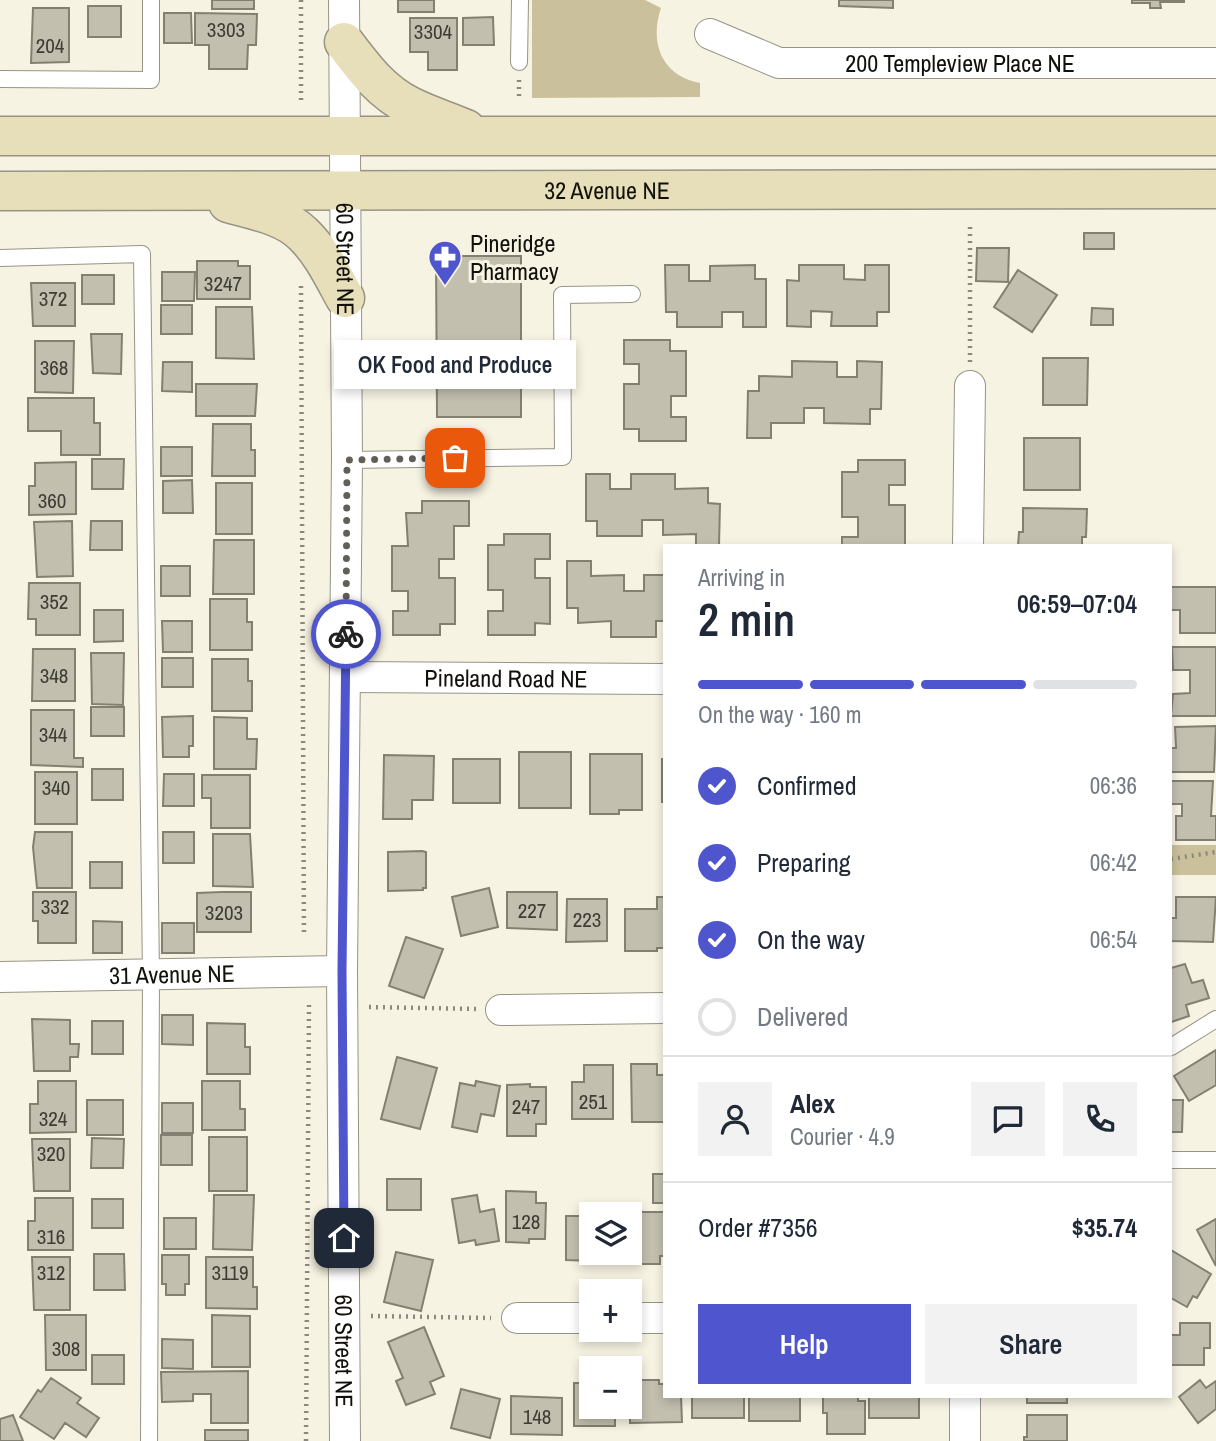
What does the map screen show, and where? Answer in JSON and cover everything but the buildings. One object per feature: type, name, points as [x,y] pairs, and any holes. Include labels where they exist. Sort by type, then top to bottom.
[{"type":"main road","points":[[344,42],[374,80],[409,106],[484,136]]},
{"type":"main road","points":[[0,136],[1216,136]]},
{"type":"main road","name":"32 Avenue NE","points":[[0,191],[1216,189]]},
{"type":"main road","points":[[193,191],[279,218],[302,232],[320,254],[345,298]]},
{"type":"street","name":"60 Street NE","points":[[344,0],[347,460],[342,971],[345,1441]]},
{"type":"street","name":"200 Templeview Place NE","points":[[710,34],[779,63],[1216,63]]},
{"type":"street","points":[[968,544],[970,386]]},
{"type":"street","name":"Pineland Road NE","points":[[345,677],[663,679]]},
{"type":"street","name":"31 Avenue NE","points":[[0,977],[342,971]]},
{"type":"street","points":[[501,1010],[663,1008]]},
{"type":"street","points":[[517,1318],[579,1318]]},
{"type":"street","points":[[642,1318],[663,1318]]},
{"type":"street","points":[[965,1398],[965,1441]]},
{"type":"lane","points":[[0,79],[151,80],[150,0]]},
{"type":"lane","points":[[519,62],[520,0]]},
{"type":"lane","points":[[0,258],[142,254],[150,976],[149,1441]]},
{"type":"lane","points":[[347,460],[563,457],[562,296],[632,294]]},
{"type":"lane","points":[[1172,1045],[1216,1019]]},
{"type":"lane","points":[[1172,1160],[1216,1160]]},
{"type":"path","points":[[301,0],[301,103]]},
{"type":"path","points":[[970,227],[970,386]]},
{"type":"path","points":[[301,275],[304,936]]},
{"type":"path","points":[[1172,859],[1216,852]]},
{"type":"path","points":[[306,1441],[309,1002]]},
{"type":"path","points":[[343,1006],[501,1010]]},
{"type":"path","points":[[345,1315],[517,1318]]},
{"type":"shaded area","points":[[532,0],[645,0],[661,8],[657,34],[662,56],[676,73],[700,83],[700,97],[532,98]]},
{"type":"shaded area","points":[[1172,845],[1216,845],[1216,875],[1172,875]]},
{"type":"way so far","points":[[346,634],[347,460],[455,458]]},
{"type":"place","name":"Pineridge Pharmacy","points":[[445,287]]},
{"type":"place","name":"OK Food and Produce","points":[[455,458]]},
{"type":"route","points":[[344,1238],[342,971],[346,634]]}]
